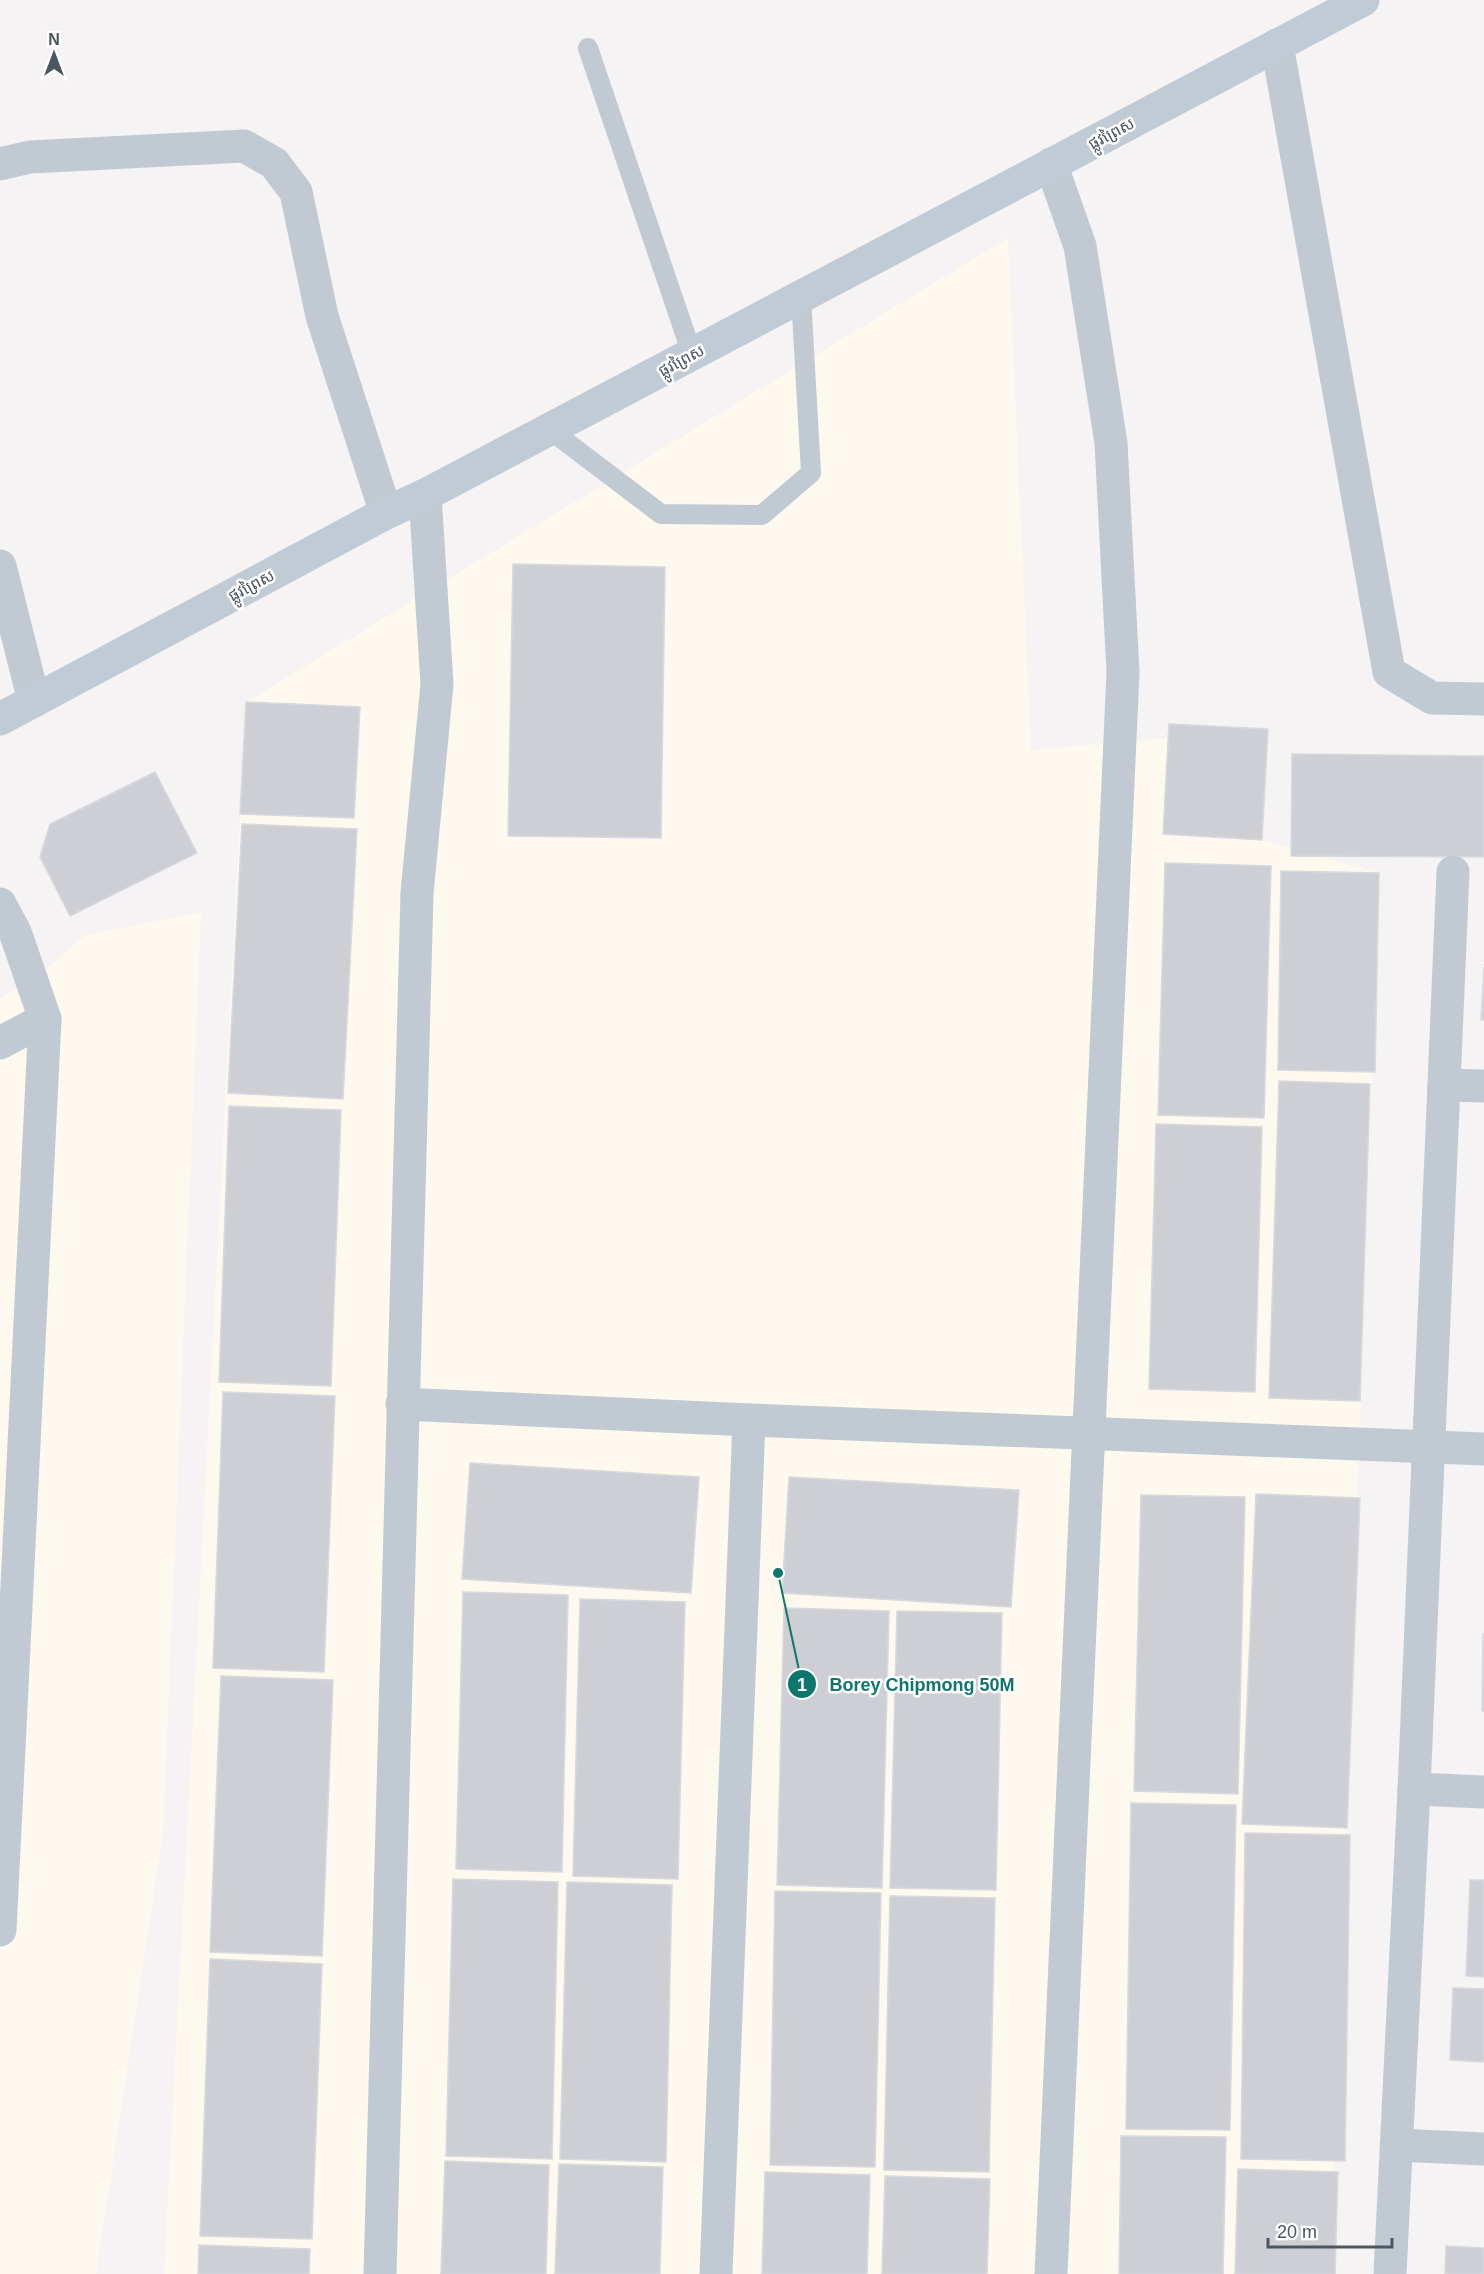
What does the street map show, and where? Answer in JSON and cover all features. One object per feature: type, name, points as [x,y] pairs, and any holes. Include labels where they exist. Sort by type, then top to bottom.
[{"type":"main road","name":"ផ្លូវព្រៃស","points":[[0,719],[386,513],[425,495],[1363,0]]},
{"type":"street","points":[[1277,45],[1389,672],[1432,698],[1484,699]]},
{"type":"street","points":[[0,164],[30,157],[244,146],[274,163],[296,192],[322,316],[386,513]]},
{"type":"street","points":[[1051,164],[1080,246],[1111,443],[1123,672],[1051,2274]]},
{"type":"street","points":[[380,2274],[417,893],[437,684],[425,495]]},
{"type":"street","points":[[0,566],[34,701]]},
{"type":"street","points":[[1390,2274],[1414,1789],[1453,872]]},
{"type":"street","points":[[0,904],[15,932],[45,1019],[0,1930]]},
{"type":"street","points":[[0,1043],[45,1019]]},
{"type":"street","points":[[1444,1085],[1484,1086]]},
{"type":"street","points":[[402,1404],[1484,1449]]},
{"type":"street","points":[[716,2274],[749,1420]]},
{"type":"street","points":[[1414,1789],[1484,1792]]},
{"type":"street","points":[[1397,2145],[1484,2149]]},
{"type":"lane","points":[[588,48],[692,354]]},
{"type":"lane","points":[[549,429],[661,514],[762,515],[811,473],[801,296]]},
{"type":"shaded area","points":[[1008,238],[1031,750],[1268,729],[1263,840],[1379,873],[1330,2274],[164,2274],[246,702]]},
{"type":"shaded area","points":[[201,912],[163,1834],[96,2274],[0,2274],[0,998],[32,981],[85,935]]},
{"type":"building","points":[[513,564],[665,567],[661,838],[508,836]]},
{"type":"building","points":[[246,702],[360,707],[354,818],[240,814]]},
{"type":"building","points":[[1169,724],[1268,729],[1262,840],[1163,834]]},
{"type":"building","points":[[1292,754],[1484,756],[1484,857],[1291,856]]},
{"type":"building","points":[[155,772],[197,853],[70,916],[40,857],[50,824]]},
{"type":"building","points":[[242,824],[357,829],[343,1099],[228,1093]]},
{"type":"building","points":[[1165,863],[1271,866],[1264,1118],[1158,1115]]},
{"type":"building","points":[[1281,871],[1379,873],[1375,1072],[1278,1070]]},
{"type":"building","points":[[1484,967],[1484,1020],[1481,1020]]},
{"type":"building","points":[[1279,1081],[1370,1084],[1360,1401],[1269,1398]]},
{"type":"building","points":[[229,1106],[341,1110],[331,1386],[219,1382]]},
{"type":"building","points":[[1156,1124],[1262,1127],[1255,1392],[1149,1389]]},
{"type":"building","points":[[223,1392],[335,1396],[324,1672],[213,1668]]},
{"type":"building","points":[[470,1463],[699,1477],[691,1593],[462,1579]]},
{"type":"building","points":[[789,1477],[1019,1490],[1011,1607],[782,1593]]},
{"type":"building","points":[[1256,1494],[1360,1498],[1347,1828],[1242,1824]]},
{"type":"building","points":[[1141,1495],[1245,1497],[1238,1794],[1134,1791]]},
{"type":"building","points":[[463,1592],[568,1595],[562,1872],[456,1869]]},
{"type":"building","points":[[580,1599],[685,1602],[678,1879],[573,1876]]},
{"type":"building","points":[[784,1608],[889,1611],[882,1888],[777,1885]]},
{"type":"building","points":[[897,1611],[1002,1613],[996,1890],[890,1888]]},
{"type":"building","points":[[1483,1634],[1484,1711],[1482,1711]]},
{"type":"building","points":[[221,1676],[333,1680],[322,1956],[210,1952]]},
{"type":"building","points":[[1131,1803],[1236,1805],[1230,2130],[1126,2129]]},
{"type":"building","points":[[1245,1833],[1350,1835],[1345,2161],[1241,2159]]},
{"type":"building","points":[[453,1879],[558,1882],[552,2159],[446,2156]]},
{"type":"building","points":[[1470,1880],[1484,1880],[1484,1977],[1466,1976]]},
{"type":"building","points":[[567,1882],[672,1885],[666,2162],[560,2159]]},
{"type":"building","points":[[775,1891],[881,1893],[875,2167],[770,2165]]},
{"type":"building","points":[[890,1896],[995,1898],[989,2172],[884,2170]]},
{"type":"building","points":[[210,1959],[322,1964],[312,2239],[200,2236]]},
{"type":"building","points":[[1453,1988],[1484,1989],[1484,2062],[1450,2060]]},
{"type":"building","points":[[1121,2136],[1226,2137],[1223,2274],[1119,2274]]},
{"type":"building","points":[[445,2161],[549,2165],[546,2274],[441,2274]]},
{"type":"building","points":[[559,2164],[663,2167],[660,2274],[555,2274]]},
{"type":"building","points":[[1238,2169],[1338,2172],[1335,2274],[1235,2274]]},
{"type":"building","points":[[765,2172],[870,2175],[867,2274],[762,2274]]},
{"type":"building","points":[[885,2176],[990,2179],[987,2274],[882,2274]]},
{"type":"building","points":[[199,2245],[310,2249],[309,2274],[198,2274]]},
{"type":"building","points":[[1446,2246],[1484,2248],[1484,2274],[1445,2274]]},
{"type":"place","name":"Borey Chipmong 50M","points":[[778,1573]]}]
